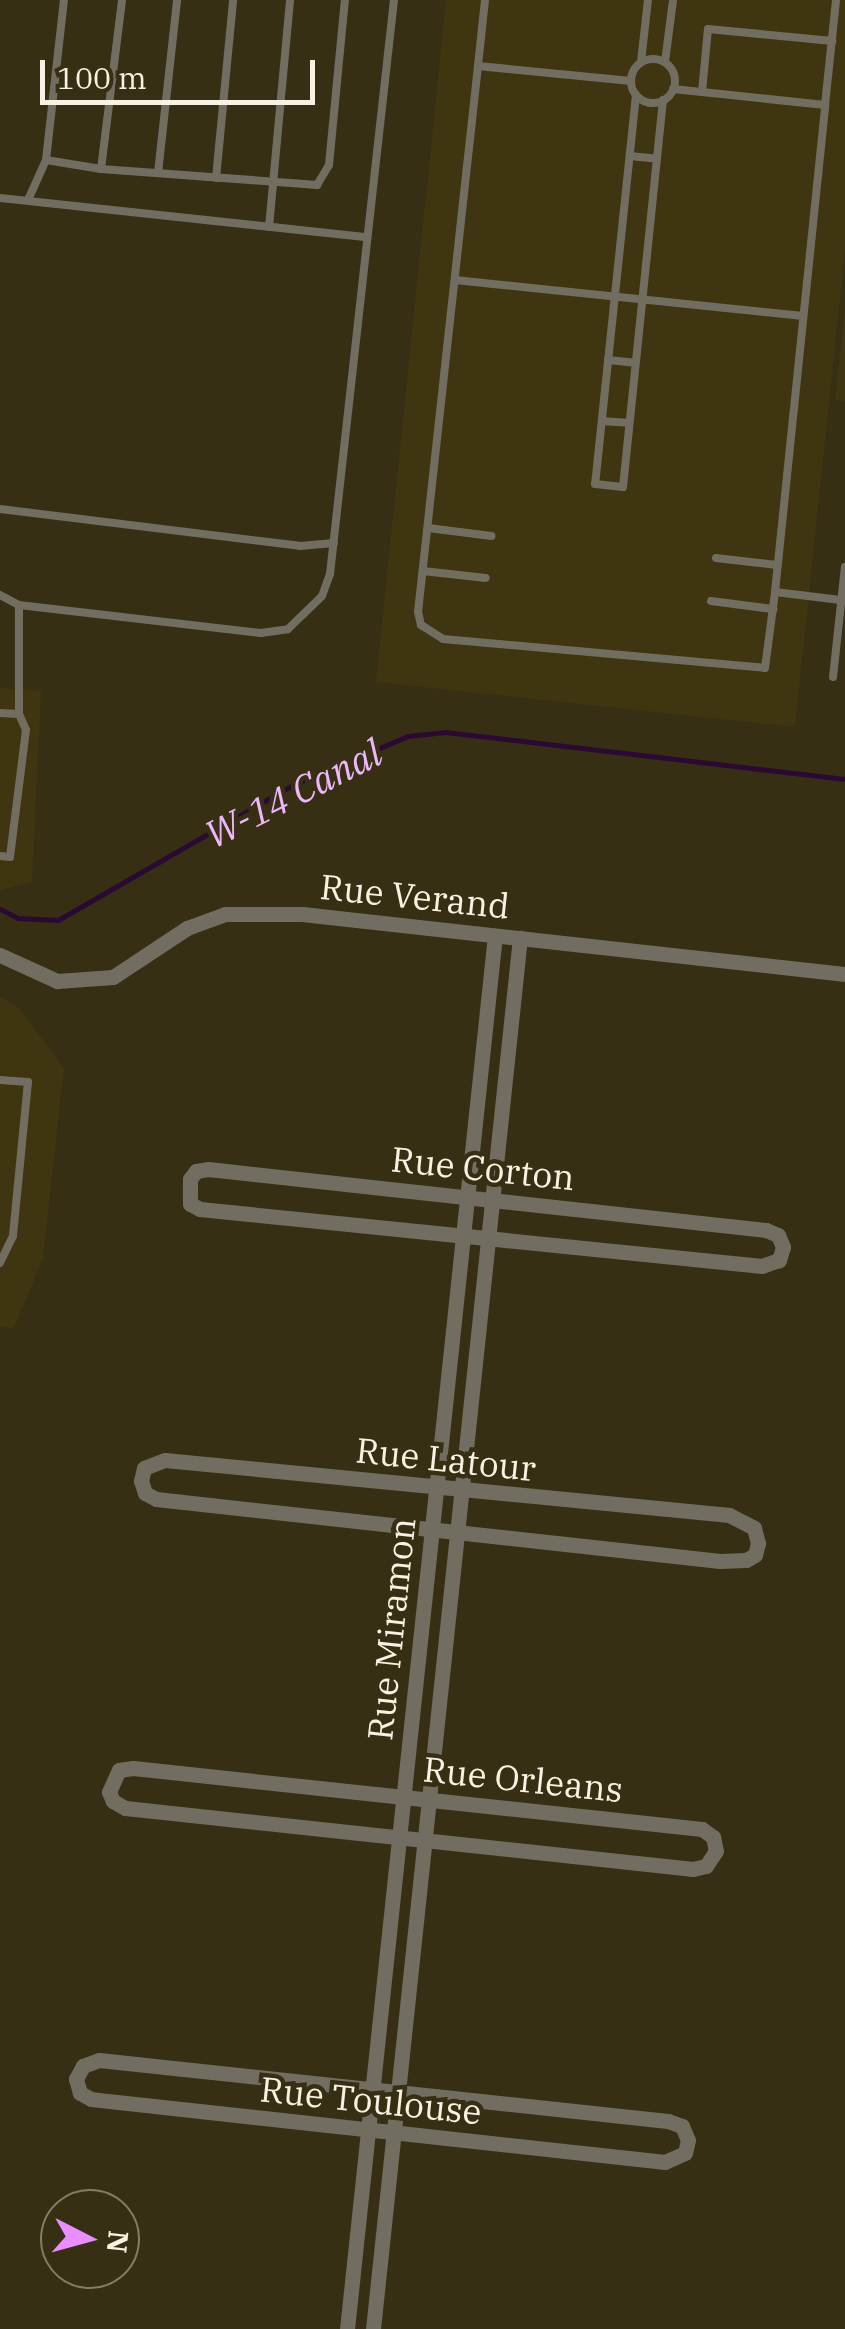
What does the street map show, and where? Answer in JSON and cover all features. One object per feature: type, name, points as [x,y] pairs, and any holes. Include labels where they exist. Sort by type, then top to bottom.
[{"type":"street","name":"Rue Verand","points":[[0,955],[58,982],[113,977],[187,928],[225,914],[302,914],[845,974]]},
{"type":"street","name":"Rue Miramon","points":[[347,2329],[494,936]]},
{"type":"street","name":"Rue Miramon","points":[[373,2329],[520,938]]},
{"type":"street","name":"Rue Corton","points":[[208,1169],[492,1198],[766,1230],[778,1235],[783,1247],[779,1260],[762,1266],[200,1209],[190,1204],[188,1191],[196,1171],[208,1169]]},
{"type":"street","name":"Rue Latour","points":[[166,1460],[461,1491],[729,1515],[754,1528],[758,1543],[755,1554],[746,1560],[720,1561],[156,1499],[146,1494],[140,1481],[144,1468],[166,1460]]},
{"type":"street","name":"Rue Orleans","points":[[133,1768],[429,1799],[702,1829],[713,1837],[716,1851],[706,1866],[694,1870],[126,1808],[113,1801],[109,1792],[119,1770],[133,1768]]},
{"type":"street","name":"Rue Toulouse","points":[[99,2060],[398,2091],[668,2121],[682,2126],[688,2140],[686,2153],[665,2162],[90,2099],[80,2093],[76,2079],[83,2066],[99,2060]]},
{"type":"lane","points":[[28,200],[46,160],[64,0]]},
{"type":"lane","points":[[101,169],[122,0]]},
{"type":"lane","points":[[158,174],[177,0]]},
{"type":"lane","points":[[216,178],[233,0]]},
{"type":"lane","points":[[269,227],[290,0]]},
{"type":"lane","points":[[46,160],[101,169],[317,186],[330,166],[345,0]]},
{"type":"lane","points":[[0,595],[19,606],[261,633],[288,629],[322,596],[334,544],[394,0]]},
{"type":"lane","points":[[484,0],[423,571],[421,625],[442,639],[765,668],[836,0]]},
{"type":"lane","points":[[641,62],[653,58],[665,62],[674,74],[673,89],[663,100],[623,487],[595,484],[636,94],[631,81],[641,62],[648,0]]},
{"type":"lane","points":[[665,62],[673,0]]},
{"type":"lane","points":[[702,92],[708,28],[832,40]]},
{"type":"lane","points":[[478,66],[631,81]]},
{"type":"lane","points":[[673,89],[826,106]]},
{"type":"lane","points":[[636,94],[648,102],[663,100]]},
{"type":"lane","points":[[630,156],[657,159]]},
{"type":"lane","points":[[0,198],[367,237]]},
{"type":"lane","points":[[454,280],[803,316]]},
{"type":"lane","points":[[608,360],[635,362]]},
{"type":"lane","points":[[602,421],[629,424]]},
{"type":"lane","points":[[0,509],[300,546],[334,544]]},
{"type":"lane","points":[[428,528],[492,536]]},
{"type":"lane","points":[[716,558],[778,565]]},
{"type":"lane","points":[[833,677],[845,567]]},
{"type":"lane","points":[[423,571],[486,578]]},
{"type":"lane","points":[[774,592],[841,600]]},
{"type":"lane","points":[[712,601],[772,609]]},
{"type":"lane","points":[[0,856],[10,857],[26,730],[19,714],[19,606]]},
{"type":"lane","points":[[0,713],[19,714]]},
{"type":"lane","points":[[0,1080],[28,1082],[15,1222],[0,1264]]},
{"type":"shaded area","points":[[446,0],[845,0],[845,251],[795,727],[376,682]]},
{"type":"shaded area","points":[[845,309],[845,401],[835,400]]},
{"type":"shaded area","points":[[0,688],[41,691],[32,882],[0,890]]},
{"type":"shaded area","points":[[0,997],[19,1008],[64,1068],[43,1258],[14,1328],[0,1327]]},
{"type":"waterway","name":"W-14 Canal","points":[[0,909],[18,918],[58,920],[293,785],[408,736],[445,732],[845,779]]}]
